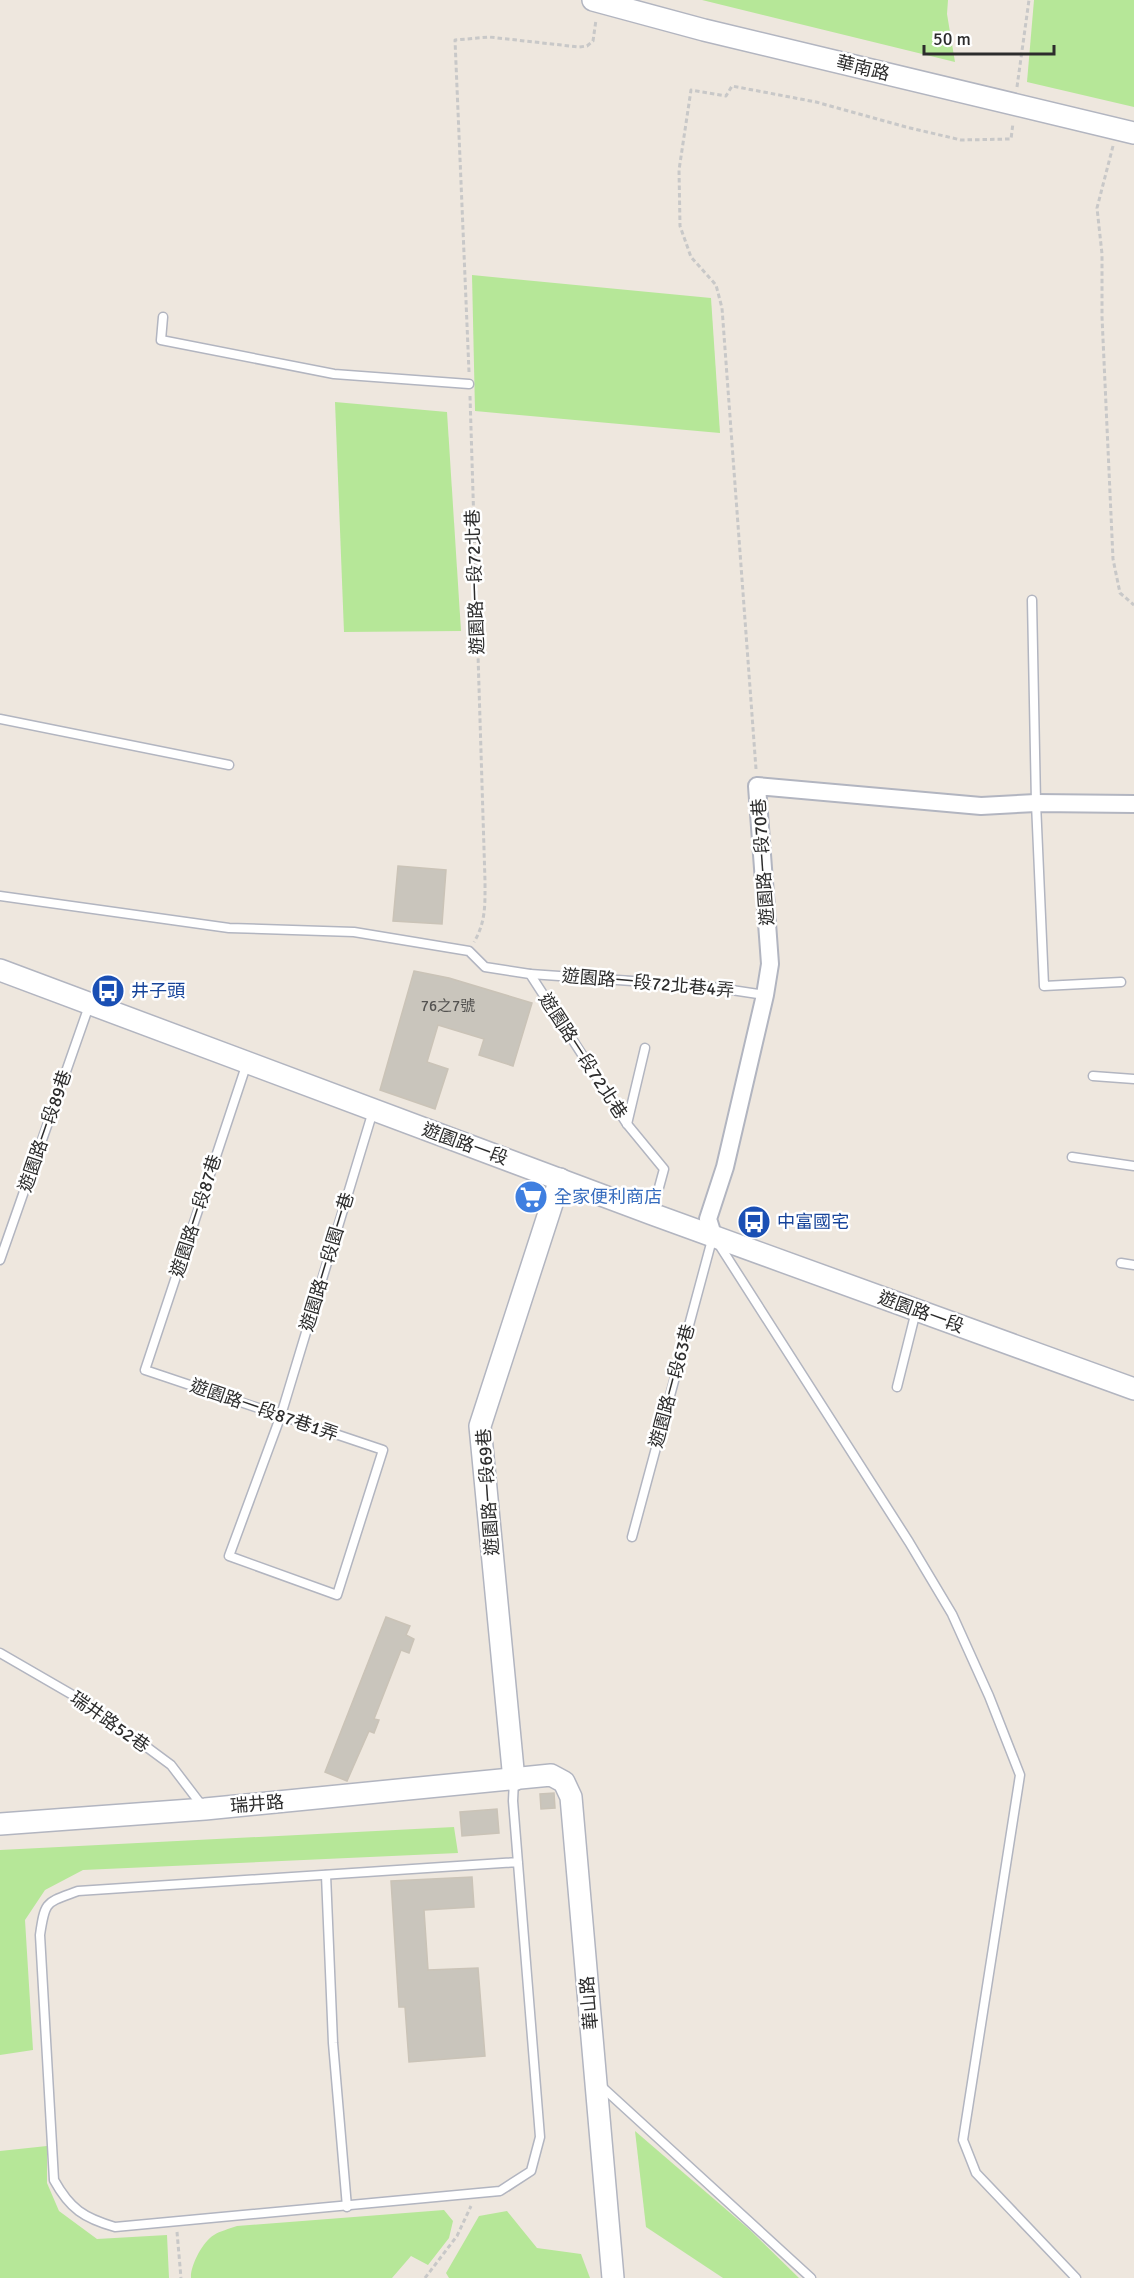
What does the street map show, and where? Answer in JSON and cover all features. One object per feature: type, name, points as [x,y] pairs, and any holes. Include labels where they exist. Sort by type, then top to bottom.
[{"type":"street","name":"華南路","points":[[595,1],[704,30],[1126,131]]},
{"type":"street","name":"遊園路一段70巷","points":[[713,1235],[708,1219],[724,1167],[770,964],[757,786],[981,806],[1036,803],[1134,804]]},
{"type":"street","name":"遊園路一段","points":[[0,970],[651,1214],[1134,1389]]},
{"type":"street","name":"遊園路一段69巷","points":[[514,1780],[480,1426],[560,1179]]},
{"type":"street","name":"華山路","points":[[514,1780],[551,1775],[564,1782],[571,1797],[614,2278]]},
{"type":"street","name":"瑞井路","points":[[0,1824],[205,1809],[514,1780]]},
{"type":"lane","points":[[163,317],[161,340],[334,375],[469,384]]},
{"type":"lane","points":[[1032,600],[1036,803],[1044,986],[1121,982]]},
{"type":"lane","points":[[0,719],[229,765]]},
{"type":"lane","points":[[0,896],[229,928],[354,932],[469,951]]},
{"type":"lane","name":"遊園路一段72北巷","points":[[469,951],[485,967],[530,974],[627,1124],[664,1169],[651,1214]]},
{"type":"lane","name":"遊園路一段72北巷4弄","points":[[530,974],[705,986],[765,994]]},
{"type":"lane","name":"遊園路一段89巷","points":[[0,1260],[91,1003]]},
{"type":"lane","points":[[627,1124],[645,1048]]},
{"type":"lane","name":"遊園路一段87巷","points":[[145,1370],[247,1062]]},
{"type":"lane","points":[[1093,1076],[1134,1079]]},
{"type":"lane","name":"遊園路一段園一巷","points":[[374,1110],[281,1415],[229,1556],[337,1595],[383,1450]]},
{"type":"lane","points":[[1072,1157],[1134,1166]]},
{"type":"lane","points":[[713,1235],[909,1542],[952,1614],[989,1696],[1020,1775],[963,2140],[976,2173],[1076,2278]]},
{"type":"lane","name":"遊園路一段63巷","points":[[632,1537],[713,1235]]},
{"type":"lane","points":[[1121,1263],[1134,1265]]},
{"type":"lane","points":[[897,1388],[916,1311]]},
{"type":"lane","name":"遊園路一段87巷1弄","points":[[145,1370],[383,1450]]},
{"type":"lane","name":"瑞井路52巷","points":[[0,1653],[90,1705],[171,1765],[205,1809]]},
{"type":"lane","points":[[514,1780],[513,1801],[518,1862],[540,2137],[531,2171],[500,2191],[115,2227],[93,2220],[65,2200],[54,2180],[40,1935],[44,1910],[53,1900],[78,1891],[518,1862]]},
{"type":"lane","points":[[326,1875],[333,2043],[347,2207]]},
{"type":"lane","points":[[596,2081],[811,2278]]},
{"type":"path","points":[[757,786],[722,308],[716,285],[691,257],[680,226],[679,170],[692,90],[726,96],[732,86],[816,102],[906,128],[961,140],[1011,139],[1029,0]]},
{"type":"path","name":"遊園路一段72北巷","points":[[469,951],[482,928],[485,900],[469,384],[455,40],[489,37],[587,46],[593,41],[595,1]]},
{"type":"path","points":[[1126,131],[1097,208],[1102,254],[1102,317],[1113,559],[1120,593],[1134,605]]},
{"type":"path","points":[[425,2278],[457,2235],[477,2194]]},
{"type":"path","points":[[176,2222],[181,2278]]},
{"type":"green space","points":[[702,0],[948,0],[947,14],[955,62]]},
{"type":"green space","points":[[1034,0],[1134,0],[1134,107],[1027,82]]},
{"type":"green space","points":[[472,275],[711,298],[720,433],[475,411]]},
{"type":"green space","points":[[335,402],[447,412],[461,631],[344,632]]},
{"type":"green space","points":[[454,1827],[458,1853],[83,1870],[45,1890],[25,1920],[33,2050],[0,2055],[0,1850]]},
{"type":"green space","points":[[635,2131],[750,2230],[799,2278],[723,2278],[646,2227]]},
{"type":"green space","points":[[47,2146],[47,2183],[59,2211],[97,2239],[167,2235],[169,2278],[0,2278],[0,2151]]},
{"type":"green space","points":[[444,2210],[453,2221],[449,2238],[428,2265],[411,2256],[392,2278],[191,2278],[195,2261],[210,2238],[237,2226]]},
{"type":"green space","points":[[507,2211],[537,2248],[581,2254],[590,2278],[449,2278],[446,2273],[479,2216]]},
{"type":"building","points":[[398,866],[446,870],[442,924],[393,921]]},
{"type":"building","points":[[414,971],[449,978],[532,1003],[513,1066],[479,1055],[484,1039],[438,1025],[427,1062],[448,1069],[435,1109],[380,1090]]},
{"type":"building","points":[[386,1617],[410,1626],[406,1635],[414,1639],[409,1653],[401,1650],[374,1719],[379,1720],[374,1733],[369,1731],[347,1781],[325,1772]]},
{"type":"building","points":[[554,1793],[555,1808],[541,1809],[540,1794]]},
{"type":"building","points":[[497,1809],[499,1833],[462,1836],[460,1812]]},
{"type":"building","points":[[472,1877],[474,1907],[424,1910],[428,1970],[478,1968],[485,2056],[409,2062],[405,2007],[399,2007],[391,1881]]},
{"type":"place","name":"井子頭","points":[[108,991]]},
{"type":"place","name":"全家便利商店","points":[[531,1197]]},
{"type":"place","name":"中富國宅","points":[[754,1222]]}]
